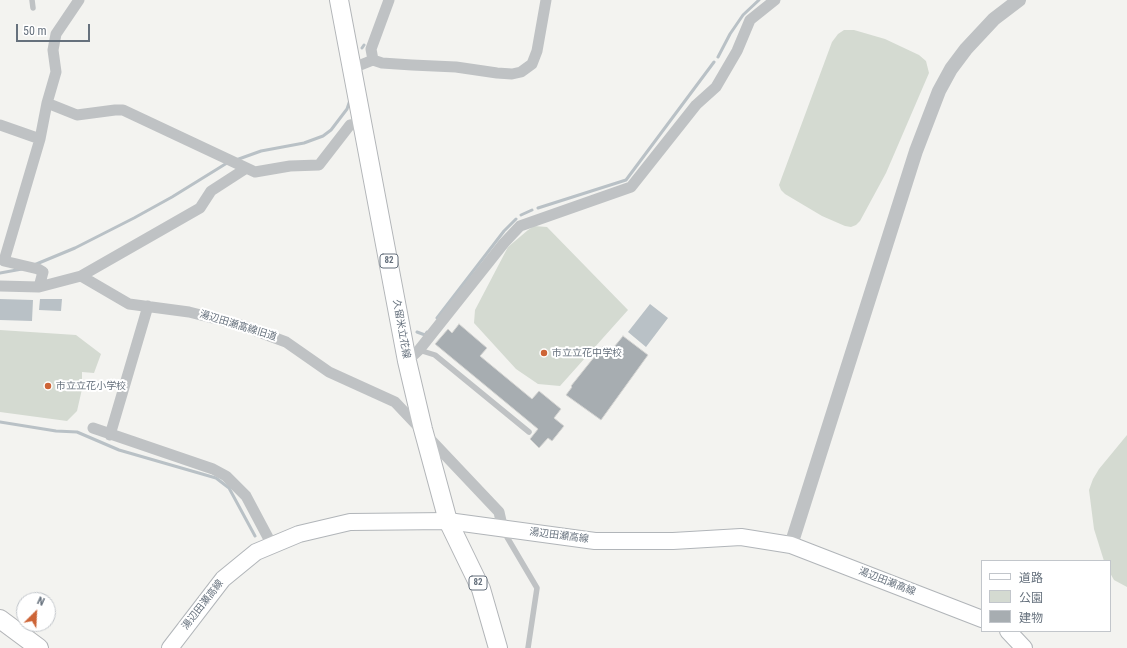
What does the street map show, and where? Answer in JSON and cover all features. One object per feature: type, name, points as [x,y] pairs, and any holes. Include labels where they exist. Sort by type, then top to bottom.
[{"type":"main road","name":"久留米立花線","points":[[339,0],[413,355],[423,429],[448,521],[481,589],[498,648]]},
{"type":"main road","name":"湯辺田瀬高線","points":[[170,648],[223,579],[256,552],[299,534],[350,522],[448,521],[503,530],[595,541],[674,541],[741,536],[791,544],[981,618]]},
{"type":"main road","points":[[0,619],[39,648]]},
{"type":"main road","points":[[1009,632],[1024,648]]},
{"type":"street","points":[[39,287],[43,272],[38,269],[4,261],[40,139],[47,104],[56,72],[53,50],[56,34],[79,0]]},
{"type":"street","points":[[373,60],[371,49],[388,0]]},
{"type":"street","points":[[353,68],[373,60],[382,63],[412,66],[456,67],[497,73],[512,74],[521,72],[532,64],[546,0]]},
{"type":"street","points":[[413,355],[504,243],[520,226],[631,187],[696,104],[716,87],[737,51],[750,20],[775,0]]},
{"type":"street","points":[[791,544],[916,151],[939,91],[951,69],[966,49],[994,19],[1019,0]]},
{"type":"street","points":[[47,104],[77,115],[123,110],[245,169],[255,172],[290,166],[319,165],[350,125],[364,123]]},
{"type":"street","points":[[0,125],[40,139]]},
{"type":"street","points":[[0,286],[39,287],[81,276],[200,208],[211,191],[245,169]]},
{"type":"street","name":"湯辺田瀬高線旧道","points":[[81,276],[129,304],[189,312],[240,325],[286,342],[329,372],[396,402],[423,429],[499,512],[503,530]]},
{"type":"street","points":[[110,435],[148,306]]},
{"type":"street","points":[[93,428],[213,469],[226,476],[246,496],[272,545]]},
{"type":"lane","points":[[32,0],[33,8]]},
{"type":"lane","points":[[413,355],[435,355],[529,432]]},
{"type":"lane","points":[[503,530],[537,588],[528,648]]},
{"type":"green space","points":[[844,30],[854,30],[885,39],[919,55],[926,61],[929,73],[886,173],[860,221],[851,227],[822,216],[785,194],[779,185],[832,42],[838,34]]},
{"type":"green space","points":[[534,226],[547,227],[628,310],[560,386],[538,384],[516,369],[474,323],[475,310],[508,247]]},
{"type":"green space","points":[[0,330],[76,335],[101,354],[94,373],[82,372],[82,389],[77,411],[67,421],[0,412]]},
{"type":"green space","points":[[1127,435],[1127,587],[1114,580],[1111,575],[1111,560],[1104,560],[1094,529],[1089,490],[1099,469]]},
{"type":"shaded area","points":[[0,299],[33,300],[32,321],[0,320]]},
{"type":"shaded area","points":[[40,299],[62,299],[61,311],[39,310]]},
{"type":"shaded area","points":[[650,304],[668,318],[646,347],[628,332]]},
{"type":"building","points":[[459,324],[487,348],[480,356],[532,399],[539,391],[561,409],[554,418],[564,426],[552,441],[548,438],[539,448],[530,439],[538,429],[435,344],[448,329],[452,333]]},
{"type":"building","points":[[623,336],[648,355],[601,420],[566,395],[572,387],[571,386],[603,346],[610,352]]},
{"type":"waterway","points":[[718,57],[730,34],[743,15],[759,0]]},
{"type":"waterway","points":[[538,208],[626,180],[714,62]]},
{"type":"waterway","points":[[236,160],[261,151],[304,143],[323,136],[331,130],[347,109],[350,100]]},
{"type":"waterway","points":[[34,265],[75,248],[134,218],[172,197],[227,163]]},
{"type":"waterway","points":[[521,215],[532,210]]},
{"type":"waterway","points":[[437,318],[504,231],[516,219]]},
{"type":"waterway","points":[[0,273],[22,269]]},
{"type":"waterway","points":[[417,332],[425,335],[427,332]]},
{"type":"waterway","points":[[0,422],[56,431],[77,432],[119,450],[216,478],[229,488],[255,536]]},
{"type":"place","name":"市立立花中学校","points":[[544,353]]},
{"type":"place","name":"市立立花小学校","points":[[48,386]]}]
